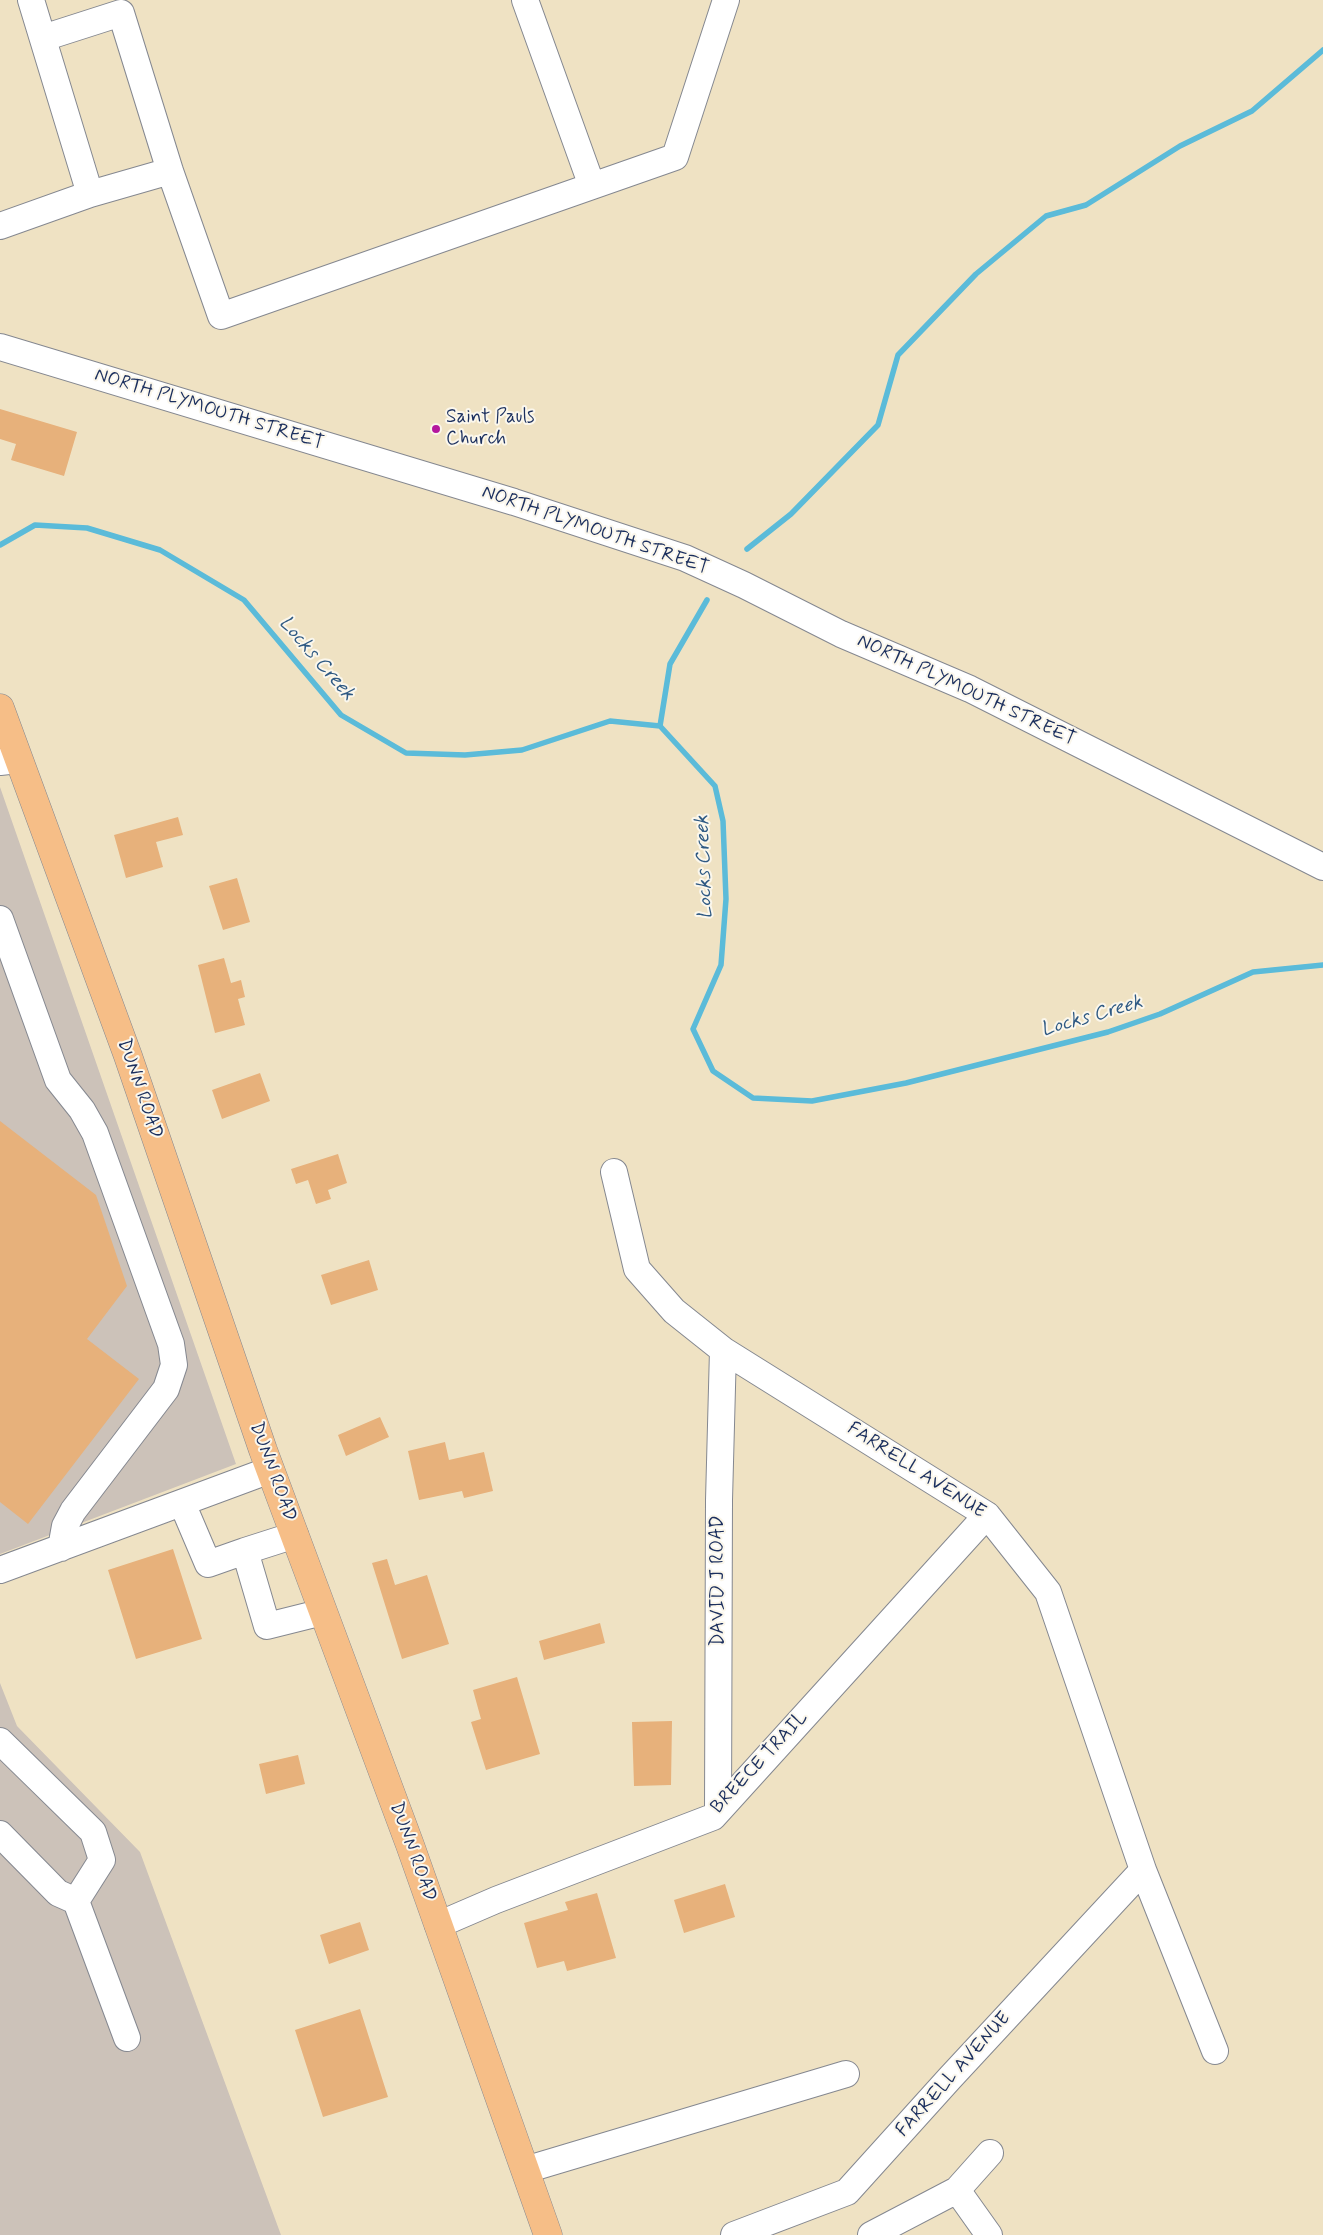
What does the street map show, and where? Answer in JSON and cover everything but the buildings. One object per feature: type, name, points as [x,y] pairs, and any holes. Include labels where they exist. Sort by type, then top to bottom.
[{"type":"main road","name":"DUNN ROAD","points":[[0,708],[9,761],[128,1056],[270,1470],[438,1925],[548,2235]]},
{"type":"street","points":[[31,0],[90,194]]},
{"type":"street","points":[[525,0],[592,186]]},
{"type":"street","points":[[43,38],[121,13],[170,171],[221,316],[675,157],[726,0]]},
{"type":"street","points":[[0,226],[90,194],[170,171]]},
{"type":"street","name":"NORTH PLYMOUTH STREET","points":[[0,347],[523,505],[685,558],[744,585],[841,634],[970,690],[1323,867]]},
{"type":"street","points":[[0,919],[58,1080],[82,1110],[95,1133],[171,1344],[174,1365],[166,1389],[73,1511],[66,1526],[61,1548]]},
{"type":"street","name":"FARRELL AVENUE","points":[[614,1172],[637,1269],[674,1311],[723,1350],[987,1515],[1048,1592],[1143,1870],[1215,2051]]},
{"type":"street","name":"DAVID J ROAD","points":[[718,1811],[719,1500],[723,1350]]},
{"type":"street","points":[[0,1570],[270,1470]]},
{"type":"street","points":[[182,1502],[208,1564],[295,1535]]},
{"type":"street","name":"BREECE TRAIL","points":[[438,1925],[496,1900],[713,1817],[987,1515]]},
{"type":"street","points":[[245,1551],[267,1626],[323,1612]]},
{"type":"street","points":[[0,1740],[93,1832],[102,1860],[76,1901]]},
{"type":"street","points":[[0,1834],[58,1893],[76,1901],[127,2038]]},
{"type":"street","name":"FARRELL AVENUE","points":[[734,2235],[847,2192],[1143,1870]]},
{"type":"street","points":[[524,2170],[846,2074]]},
{"type":"street","points":[[871,2235],[957,2190],[990,2153]]},
{"type":"street","points":[[957,2190],[989,2235]]},
{"type":"shaded area","points":[[0,787],[236,1464],[0,1554]]},
{"type":"shaded area","points":[[0,1683],[17,1726],[140,1852],[281,2235],[0,2235]]},
{"type":"waterway","points":[[747,549],[791,514],[878,425],[898,355],[976,274],[1046,216],[1086,205],[1180,146],[1252,111],[1323,50]]},
{"type":"waterway","name":"Locks Creek","points":[[0,545],[35,525],[87,528],[160,550],[244,600],[341,715],[406,753],[465,755],[522,750],[610,721],[660,726],[715,786],[723,821],[726,899],[721,965],[693,1029],[713,1071],[753,1098],[812,1101],[906,1083],[1108,1032],[1160,1014],[1253,972],[1323,965]]},
{"type":"waterway","points":[[660,726],[670,664],[707,600]]},
{"type":"place","name":"Saint Pauls Church","points":[[436,429]]}]
